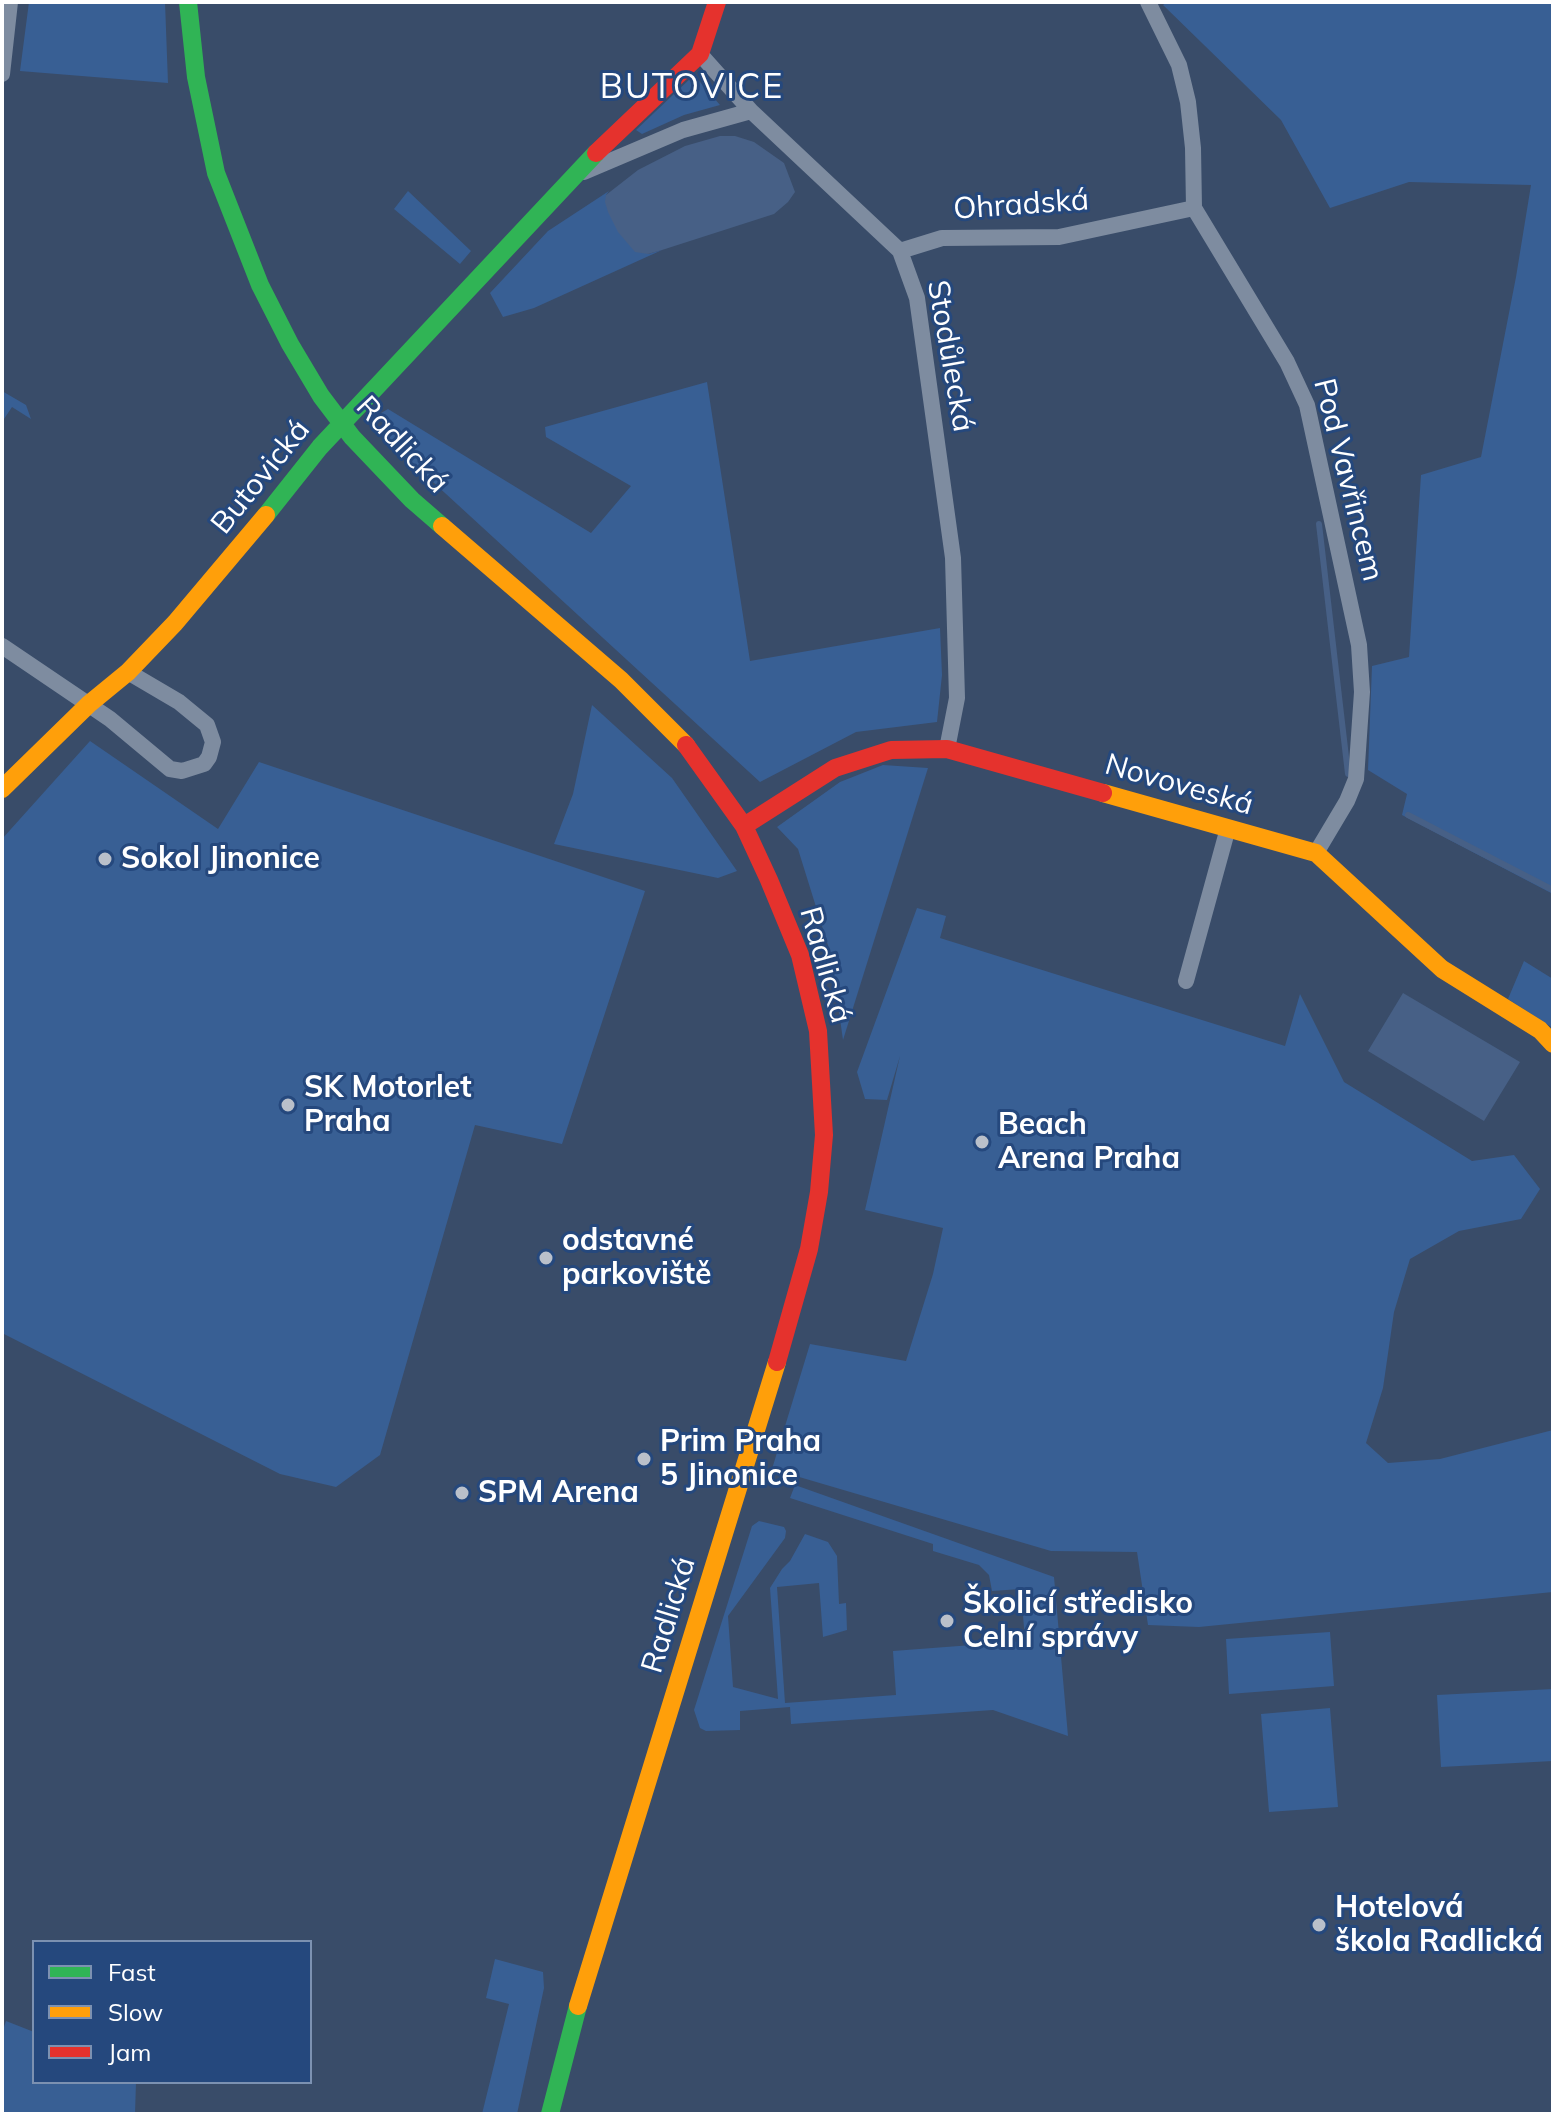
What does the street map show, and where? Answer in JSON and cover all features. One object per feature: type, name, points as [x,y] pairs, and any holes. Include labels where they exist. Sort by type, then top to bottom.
[{"type":"main road","name":"Radlická","points":[[188,2],[196,77],[216,173],[260,285],[321,396],[412,500],[648,704],[698,759],[744,826],[800,955],[818,1031],[824,1135],[819,1192],[809,1249],[787,1331],[588,1969],[550,2114]]},
{"type":"main road","name":"Butovická","points":[[2,789],[89,704],[128,672],[175,623],[342,423],[570,178],[700,54],[717,2]]},
{"type":"main road","name":"Novoveská","points":[[744,826],[835,768],[891,750],[947,749],[1316,853],[1442,969],[1540,1030],[1553,1044]]},
{"type":"street","points":[[2,74],[10,2]]},
{"type":"street","points":[[1148,2],[1179,65],[1188,102],[1194,208]]},
{"type":"street","name":"Stodůlecká","points":[[700,54],[751,111],[900,251],[917,298],[953,558],[957,698],[947,749]]},
{"type":"street","name":"Butovická","points":[[570,178],[683,130],[751,111]]},
{"type":"street","name":"Ohradská","points":[[900,251],[942,238],[1059,237],[1194,208]]},
{"type":"street","name":"Pod Vavřincem","points":[[1194,208],[1287,362],[1307,405],[1359,645],[1362,692],[1356,779],[1347,801],[1316,853]]},
{"type":"street","points":[[2,646],[89,704],[170,769],[182,771],[204,764],[213,742],[207,725],[179,702],[128,672]]},
{"type":"street","points":[[1186,981],[1228,828]]},
{"type":"shaded area","points":[[29,2],[165,2],[168,83],[20,71]]},
{"type":"shaded area","points":[[1167,2],[1553,2],[1553,894],[1402,815],[1407,794],[1368,770],[1372,666],[1409,657],[1421,475],[1481,457],[1531,185],[1409,182],[1330,208],[1281,120],[1163,5]]},
{"type":"shaded area","points":[[694,75],[720,105],[684,115],[642,134],[636,130]]},
{"type":"shaded area","points":[[720,136],[735,136],[754,142],[784,163],[795,192],[788,202],[774,214],[648,254],[635,252],[618,232],[608,212],[606,195],[638,170],[685,146]]},
{"type":"shaded area","points":[[408,191],[471,251],[460,264],[394,209]]},
{"type":"shaded area","points":[[609,191],[606,195],[648,254],[662,250],[534,308],[503,317],[490,293],[548,231]]},
{"type":"shaded area","points":[[707,382],[750,661],[940,628],[942,675],[937,722],[856,732],[760,782],[385,438],[381,413],[388,409],[591,533],[631,486],[546,437],[545,427]]},
{"type":"shaded area","points":[[2,391],[26,405],[31,419],[12,407],[2,422]]},
{"type":"shaded area","points":[[592,705],[672,778],[737,871],[718,878],[554,844],[573,794]]},
{"type":"shaded area","name":"SK Motorlet Praha","points":[[90,741],[218,829],[259,762],[645,891],[562,1144],[475,1125],[380,1455],[336,1487],[280,1474],[2,1333],[2,839]]},
{"type":"shaded area","points":[[883,765],[928,768],[843,1040],[831,955],[798,849],[777,827],[840,782]]},
{"type":"shaded area","points":[[917,908],[946,916],[940,938],[1285,1046],[1300,994],[1344,1082],[1472,1161],[1514,1155],[1540,1189],[1521,1219],[1459,1231],[1410,1259],[1394,1312],[1383,1388],[1366,1443],[1388,1463],[1440,1459],[1553,1430],[1553,1592],[1199,1627],[1148,1625],[1137,1552],[1051,1551],[772,1469],[810,1344],[906,1361],[933,1274],[943,1228],[865,1210],[900,1056],[887,1100],[865,1099],[857,1072]]},
{"type":"shaded area","points":[[1524,961],[1553,979],[1553,1028],[1508,999]]},
{"type":"shaded area","points":[[1403,993],[1520,1062],[1484,1121],[1368,1051]]},
{"type":"shaded area","points":[[795,1485],[1054,1577],[1068,1736],[993,1710],[791,1724],[790,1707],[740,1711],[740,1730],[706,1731],[700,1728],[694,1710],[752,1526],[759,1521],[784,1527],[785,1538],[728,1616],[733,1687],[778,1699],[770,1588],[805,1534],[828,1542],[837,1556],[839,1604],[846,1603],[847,1630],[823,1637],[819,1583],[777,1587],[785,1703],[896,1695],[893,1651],[1025,1641],[1021,1589],[992,1591],[989,1575],[979,1565],[933,1551],[933,1544],[790,1498]]},
{"type":"shaded area","points":[[1330,1632],[1334,1686],[1229,1694],[1226,1639]]},
{"type":"shaded area","points":[[1553,1689],[1553,1761],[1441,1767],[1437,1695]]},
{"type":"shaded area","points":[[1330,1708],[1338,1807],[1269,1812],[1261,1714]]},
{"type":"shaded area","points":[[495,1959],[543,1972],[544,1988],[517,2114],[482,2114],[509,2004],[486,1998]]},
{"type":"shaded area","points":[[6,2021],[32,2031],[32,2084],[136,2084],[135,2114],[2,2114],[2,2033]]},
{"type":"waterway","points":[[1319,524],[1348,774]]},
{"type":"waterway","points":[[1408,815],[1553,890]]},
{"type":"traffic: fast","points":[[188,2],[196,77],[216,173],[260,285],[321,396],[352,437],[412,500],[442,526]]},
{"type":"traffic: fast","points":[[266,515],[320,447],[596,153]]},
{"type":"traffic: fast","points":[[550,2114],[578,2006]]},
{"type":"traffic: slow","points":[[2,789],[89,704],[128,672],[175,623],[266,515]]},
{"type":"traffic: slow","points":[[442,526],[621,680],[686,745]]},
{"type":"traffic: slow","points":[[1103,793],[1316,853],[1442,969],[1540,1030],[1553,1044]]},
{"type":"traffic: slow","points":[[578,2006],[777,1362]]},
{"type":"traffic: jam","points":[[596,153],[700,54],[717,2]]},
{"type":"traffic: jam","points":[[686,745],[744,826],[769,880],[800,955],[818,1031],[824,1135],[819,1192],[809,1249],[777,1362]]},
{"type":"traffic: jam","points":[[744,826],[835,768],[891,750],[947,749],[1103,793]]},
{"type":"place","name":"Sokol Jinonice","points":[[105,859]]},
{"type":"place","name":"SK Motorlet Praha","points":[[288,1105]]},
{"type":"place","name":"Beach Arena Praha","points":[[982,1142]]},
{"type":"place","name":"odstavné parkoviště","points":[[546,1258]]},
{"type":"place","name":"Prim Praha 5 Jinonice","points":[[644,1459]]},
{"type":"place","name":"SPM Arena","points":[[462,1493]]},
{"type":"place","name":"Školicí středisko Celní správy","points":[[947,1621]]},
{"type":"place","name":"Hotelová škola Radlická","points":[[1319,1925]]},
{"type":"district","name":"BUTOVICE","points":[[692,88]]}]
